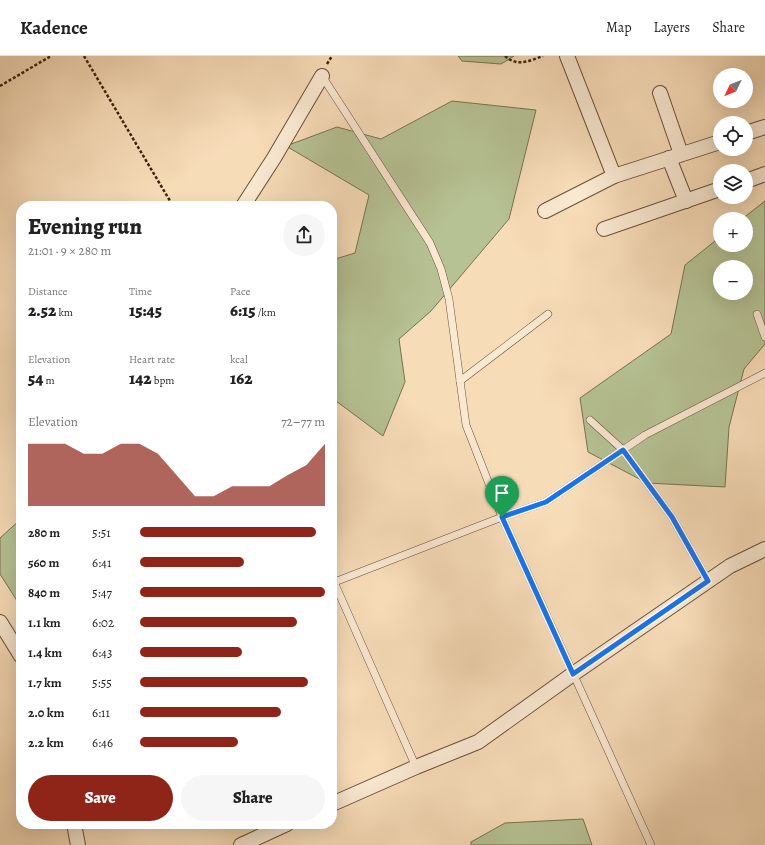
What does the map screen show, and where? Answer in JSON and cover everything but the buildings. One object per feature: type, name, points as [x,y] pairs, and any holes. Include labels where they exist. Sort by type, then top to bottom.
[{"type":"street","points":[[567,56],[614,176]]},
{"type":"street","points":[[246,201],[274,158],[322,76]]},
{"type":"street","points":[[660,93],[686,201]]},
{"type":"street","points":[[753,131],[765,127]]},
{"type":"street","points":[[545,210],[614,176],[713,144]]},
{"type":"street","points":[[753,178],[765,174]]},
{"type":"street","points":[[604,229],[713,192]]},
{"type":"street","points":[[337,802],[478,742],[573,674],[730,566],[765,549]]},
{"type":"street","points":[[0,622],[16,648]]},
{"type":"street","points":[[75,829],[78,845]]},
{"type":"street","points":[[241,845],[277,829]]},
{"type":"lane","points":[[322,76],[430,243],[441,269],[450,298],[466,425],[502,517],[651,845]]},
{"type":"lane","points":[[460,381],[548,314]]},
{"type":"lane","points":[[757,314],[765,337]]},
{"type":"lane","points":[[337,581],[502,517],[546,502],[645,435],[765,373]]},
{"type":"lane","points":[[590,420],[623,450],[672,517],[708,581]]},
{"type":"lane","points":[[337,592],[416,767]]},
{"type":"path","points":[[0,86],[51,56]]},
{"type":"path","points":[[84,56],[170,201]]},
{"type":"path","points":[[504,56],[508,60],[523,63],[543,56]]},
{"type":"green space","points":[[458,56],[514,56],[501,64],[462,61]]},
{"type":"green space","points":[[452,101],[536,110],[509,219],[431,311],[399,339],[405,382],[383,436],[337,402],[337,258],[355,253],[369,195],[286,146],[337,127],[381,139]]},
{"type":"green space","points":[[765,201],[765,344],[744,369],[729,427],[725,487],[647,483],[588,452],[580,398],[671,334],[685,265],[713,243],[713,252],[753,252],[753,212],[751,212]]},
{"type":"green space","points":[[16,524],[16,599],[0,574],[0,538]]},
{"type":"green space","points":[[583,819],[592,845],[471,845],[471,842],[505,823]]},
{"type":"route","points":[[623,450],[672,517],[708,581],[573,674],[502,517],[546,502],[623,450]]}]
